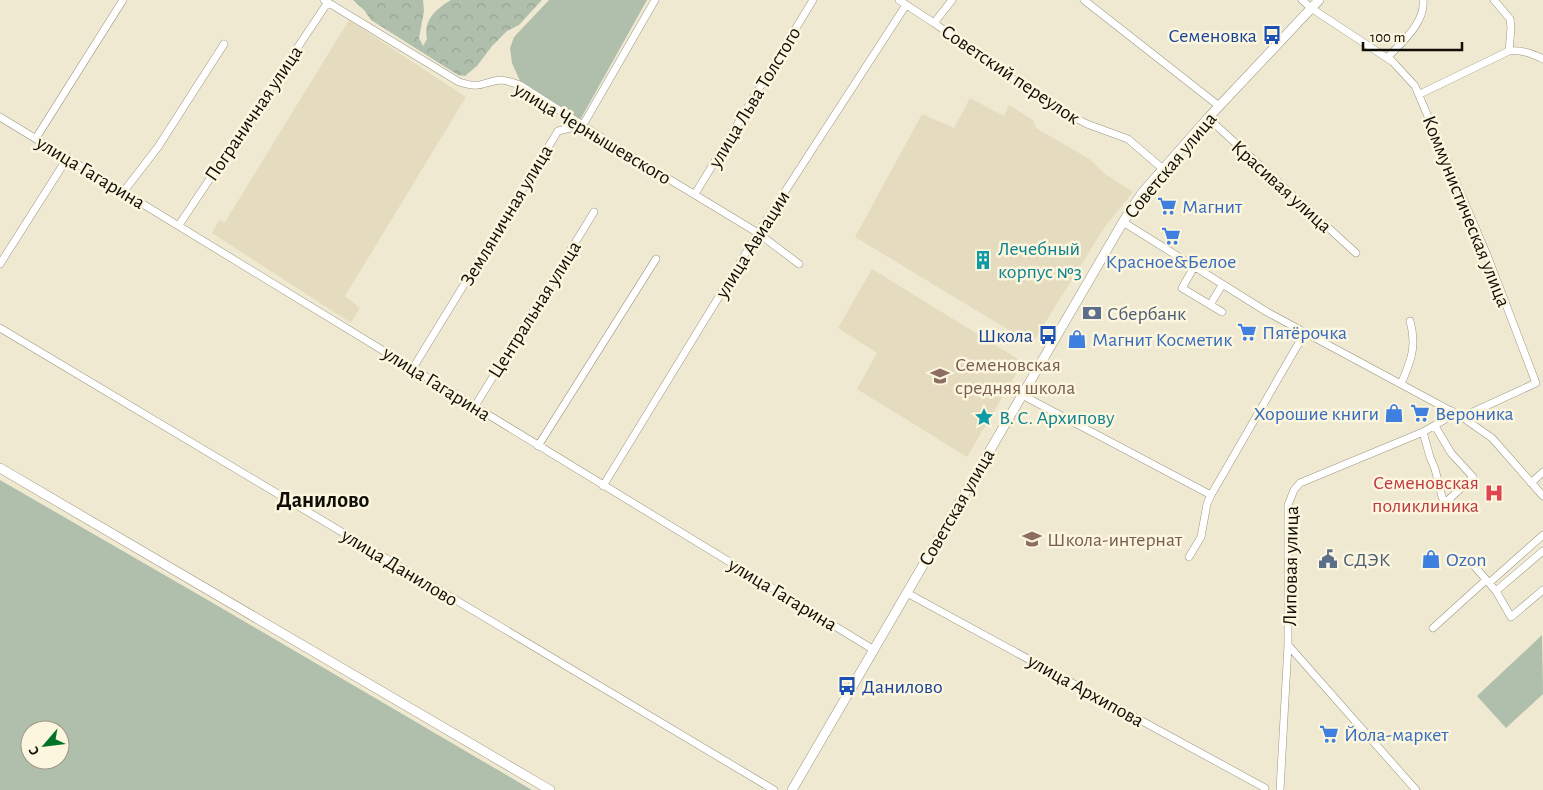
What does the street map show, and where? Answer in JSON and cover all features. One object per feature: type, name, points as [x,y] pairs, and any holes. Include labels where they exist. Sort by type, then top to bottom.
[{"type":"main road","name":"Советская улица","points":[[792,790],[1123,222],[1142,193],[1219,106],[1319,0]]},
{"type":"main road","points":[[0,468],[550,790]]},
{"type":"street","points":[[36,138],[123,0]]},
{"type":"street","points":[[583,126],[655,0]]},
{"type":"street","name":"улица Льва Толстого","points":[[695,194],[812,0]]},
{"type":"street","points":[[899,0],[934,23]]},
{"type":"street","name":"Советский переулок","points":[[952,0],[934,23],[1047,103],[1087,124],[1128,139],[1163,169]]},
{"type":"street","points":[[1084,0],[1219,106]]},
{"type":"street","name":"Коммунистическая улица","points":[[1302,0],[1311,8],[1387,58],[1406,74],[1420,94],[1487,255],[1536,382],[1462,417]]},
{"type":"street","points":[[1387,58],[1420,20],[1424,6],[1423,0]]},
{"type":"street","points":[[1494,0],[1510,20],[1511,28],[1508,51]]},
{"type":"street","name":"улица Чернышевского","points":[[326,1],[459,82],[471,86],[482,86],[501,80],[520,85],[626,153],[758,233],[799,264]]},
{"type":"street","name":"Пограничная улица","points":[[179,225],[326,1]]},
{"type":"street","name":"улица Авиации","points":[[603,486],[758,233],[906,5]]},
{"type":"street","points":[[124,191],[158,147],[224,44]]},
{"type":"street","points":[[1420,94],[1508,51],[1519,50],[1543,59]]},
{"type":"street","name":"улица Гагарина","points":[[0,116],[874,650]]},
{"type":"street","name":"Красивая улица","points":[[1208,118],[1356,253]]},
{"type":"street","name":"Земляничная улица","points":[[413,368],[558,131],[583,126]]},
{"type":"street","points":[[0,264],[68,157]]},
{"type":"street","name":"Центральная улица","points":[[475,406],[594,212]]},
{"type":"street","points":[[1123,222],[1304,334],[1462,417],[1492,438],[1543,496]]},
{"type":"street","points":[[538,446],[656,259]]},
{"type":"street","points":[[1194,267],[1182,288],[1222,312]]},
{"type":"street","points":[[1210,305],[1222,285]]},
{"type":"street","points":[[1401,384],[1411,363],[1414,347],[1410,321]]},
{"type":"street","name":"улица Данилово","points":[[0,328],[774,790]]},
{"type":"street","points":[[1189,557],[1201,537],[1207,504],[1211,495],[1304,334]]},
{"type":"street","points":[[1022,395],[1211,495]]},
{"type":"street","name":"Липовая улица","points":[[1280,790],[1288,645],[1288,505],[1294,490],[1300,483],[1423,432],[1444,420],[1452,412]]},
{"type":"street","points":[[1423,432],[1445,503],[1473,477],[1451,453],[1435,426]]},
{"type":"street","points":[[1531,483],[1543,472]]},
{"type":"street","points":[[1433,628],[1543,534]]},
{"type":"street","points":[[1496,591],[1543,551]]},
{"type":"street","points":[[1468,560],[1496,591],[1511,617],[1543,590]]},
{"type":"street","name":"улица Архипова","points":[[907,593],[1265,788]]},
{"type":"street","points":[[1288,645],[1416,790]]},
{"type":"shaded area","points":[[349,20],[466,97],[345,296],[360,308],[351,323],[212,233],[219,220],[225,222]]},
{"type":"shaded area","points":[[970,98],[1004,116],[1009,105],[1033,120],[1036,128],[1091,160],[1105,174],[1133,192],[1104,228],[1032,344],[855,237],[922,114],[954,128]]},
{"type":"shaded area","name":"Семеновская средняя школа","points":[[872,269],[1023,362],[967,457],[857,389],[877,353],[838,328]]},
{"type":"green space","points":[[353,0],[423,0],[424,11],[419,38],[423,46],[427,39],[427,26],[432,16],[440,7],[451,0],[542,0],[519,25],[507,31],[492,46],[477,66],[465,76],[458,75],[371,20]]},
{"type":"green space","points":[[549,0],[647,0],[580,120],[520,81],[512,63],[510,48],[514,37]]},
{"type":"green space","points":[[0,480],[206,599],[532,790],[0,790]]},
{"type":"green space","points":[[1542,635],[1543,694],[1506,728],[1477,696]]},
{"type":"place","name":"Семеновка","points":[[1272,35]]},
{"type":"place","name":"Магнит","points":[[1167,206]]},
{"type":"place","name":"Красное&Белое","points":[[1171,236]]},
{"type":"place","name":"Лечебный корпус №3","points":[[983,260]]},
{"type":"place","name":"Сбербанк","points":[[1092,313]]},
{"type":"place","name":"Пятёрочка","points":[[1247,332]]},
{"type":"place","name":"Школа","points":[[1048,335]]},
{"type":"place","name":"Магнит Косметик","points":[[1077,339]]},
{"type":"place","name":"Семеновская средняя школа","points":[[940,376]]},
{"type":"place","name":"Хорошие книги","points":[[1394,413]]},
{"type":"place","name":"Вероника","points":[[1420,413]]},
{"type":"place","name":"В. С. Архипову","points":[[984,417]]},
{"type":"place","name":"Семеновская поликлиника","points":[[1494,493]]},
{"type":"place","name":"Школа-интернат","points":[[1032,539]]},
{"type":"place","name":"СДЭК","points":[[1328,559]]},
{"type":"place","name":"Ozon","points":[[1431,559]]},
{"type":"place","name":"Данилово","points":[[847,686]]},
{"type":"place","name":"Йола-маркет","points":[[1329,734]]},
{"type":"district","name":"Данилово","points":[[323,499]]}]
